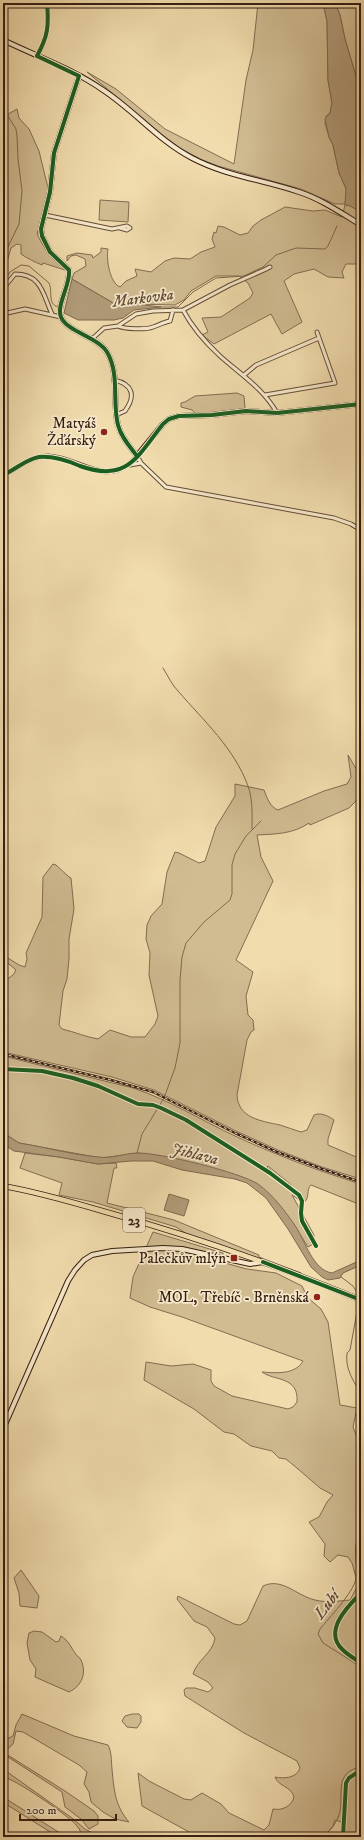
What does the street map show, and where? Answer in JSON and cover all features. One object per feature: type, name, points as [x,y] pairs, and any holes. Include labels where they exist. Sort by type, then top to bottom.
[{"type":"main road","name":"23","points":[[3,1186],[43,1194],[215,1245],[361,1300]]},
{"type":"street","points":[[37,56],[44,44],[48,29],[47,3]]},
{"type":"street","points":[[3,40],[79,76],[104,91],[170,144],[193,159],[218,169],[300,192],[316,199],[361,224]]},
{"type":"street","points":[[61,317],[61,309],[70,276],[69,270],[50,252],[42,236],[41,229],[50,192],[54,154],[79,76]]},
{"type":"street","points":[[45,215],[109,228],[120,228]]},
{"type":"street","points":[[118,326],[136,314],[153,311],[183,310],[270,266]]},
{"type":"street","points":[[6,285],[15,274],[26,275],[42,289],[52,314]]},
{"type":"street","points":[[3,314],[25,309],[43,314],[52,314],[61,317],[67,324],[101,345],[108,353],[114,380],[116,415],[121,434],[141,463],[166,487],[334,518],[351,524],[361,530]]},
{"type":"street","points":[[92,339],[104,328],[118,326],[128,329],[153,327],[160,323],[170,321],[173,310]]},
{"type":"street","points":[[183,310],[195,328],[219,355],[244,375],[265,395],[277,413]]},
{"type":"street","points":[[265,395],[335,383],[317,332]]},
{"type":"street","points":[[244,375],[256,364],[319,338]]},
{"type":"street","points":[[114,380],[125,382],[131,390],[131,395],[124,411],[116,415]]},
{"type":"street","points":[[130,465],[162,424],[169,419],[179,416],[212,416],[246,411],[277,413],[361,404]]},
{"type":"street","points":[[3,474],[36,457],[50,456],[88,468],[107,472],[141,463]]},
{"type":"street","points":[[3,1429],[70,1277],[77,1266],[88,1258],[106,1252],[163,1248],[182,1249],[253,1264],[262,1262]]},
{"type":"street","points":[[361,1362],[361,1371]]},
{"type":"shaded area","points":[[258,3],[323,3],[327,21],[328,80],[332,103],[330,113],[326,116],[325,123],[333,145],[339,173],[347,191],[345,204],[335,204],[301,189],[218,166],[200,159],[180,148],[161,134],[87,72],[116,89],[165,129],[234,164],[246,80],[253,50]]},
{"type":"shaded area","points":[[323,3],[335,3],[340,15],[345,39],[361,93],[361,212],[345,205],[346,188],[339,173],[333,145],[329,137],[325,119],[330,113],[332,103],[328,80],[327,21]]},
{"type":"shaded area","points":[[335,3],[361,3],[361,93],[345,39],[340,15]]},
{"type":"shaded area","points":[[17,109],[19,118],[29,129],[39,151],[49,192],[37,234],[49,254],[67,267],[65,270],[43,263],[42,265],[29,259],[21,254],[21,245],[17,244],[11,248],[3,275],[3,150],[7,142],[3,128],[3,117]]},
{"type":"shaded area","points":[[100,200],[129,202],[128,222],[99,220]]},
{"type":"shaded area","points":[[345,205],[350,205],[361,212],[359,223],[361,225],[361,262],[346,264],[342,272],[344,278],[328,277],[314,269],[294,274],[284,281],[302,322],[282,334],[271,314],[214,344],[202,335],[208,332],[202,318],[221,317],[250,298],[253,293],[248,283],[239,276],[216,276],[191,291],[184,300],[175,305],[137,304],[120,307],[72,279],[74,273],[86,266],[85,259],[76,255],[71,256],[67,261],[67,256],[77,253],[92,255],[93,258],[101,252],[101,248],[108,249],[111,276],[120,287],[126,281],[137,276],[135,269],[151,272],[165,261],[174,258],[190,259],[201,252],[215,247],[212,239],[218,226],[224,227],[240,235],[248,233],[253,226],[261,220],[285,207],[313,211],[325,210],[342,217]]},
{"type":"shaded area","points":[[72,279],[120,307],[137,304],[161,307],[134,310],[123,318],[114,320],[78,320],[64,313]]},
{"type":"shaded area","points":[[237,393],[244,396],[245,408],[196,414],[192,410],[181,407],[181,403],[195,396]]},
{"type":"shaded area","points":[[348,755],[361,777],[361,785],[356,801],[349,808],[310,825],[309,823],[303,827],[291,831],[278,834],[257,835],[261,857],[273,881],[236,960],[253,972],[246,996],[248,1015],[253,1020],[254,1030],[251,1032],[247,1040],[237,1095],[238,1103],[246,1114],[258,1120],[301,1132],[307,1130],[314,1115],[322,1114],[334,1120],[328,1139],[328,1145],[361,1159],[361,1179],[322,1167],[278,1150],[154,1090],[112,1077],[3,1052],[3,982],[13,975],[16,970],[3,959],[3,955],[25,967],[27,959],[26,953],[42,917],[43,877],[53,864],[71,878],[74,909],[69,939],[67,979],[63,991],[59,1025],[62,1029],[98,1039],[110,1030],[131,1037],[145,1037],[155,1024],[158,1016],[149,975],[150,953],[146,939],[147,925],[151,916],[162,904],[167,872],[175,852],[199,863],[205,861],[216,827],[235,796],[235,784],[264,790],[271,804],[278,810],[324,791],[347,784],[351,777]]},
{"type":"shaded area","points":[[3,1056],[133,1088],[146,1093],[172,1104],[266,1150],[361,1184],[361,1205],[311,1185],[307,1199],[304,1202],[290,1184],[268,1166],[267,1167],[292,1187],[299,1197],[298,1199],[292,1195],[314,1235],[313,1244],[308,1247],[286,1214],[258,1185],[139,1153],[101,1158],[19,1143],[8,1136],[3,1130]]},
{"type":"shaded area","points":[[3,1130],[8,1136],[19,1143],[79,1155],[109,1157],[138,1153],[164,1156],[200,1164],[248,1179],[264,1188],[274,1198],[296,1227],[310,1254],[325,1271],[332,1273],[361,1260],[361,1265],[343,1273],[340,1278],[328,1280],[322,1277],[311,1267],[288,1229],[266,1198],[247,1183],[235,1179],[182,1170],[153,1161],[98,1164],[14,1151],[3,1144]]},
{"type":"shaded area","points":[[25,1153],[98,1164],[116,1163],[117,1168],[114,1168],[107,1203],[174,1220],[259,1255],[259,1257],[301,1273],[187,1234],[176,1227],[93,1202],[59,1195],[62,1183],[20,1168]]},
{"type":"shaded area","points":[[169,1194],[189,1200],[184,1216],[164,1210]]},
{"type":"shaded area","points":[[153,1232],[223,1253],[225,1263],[247,1269],[276,1273],[302,1286],[308,1298],[321,1309],[328,1322],[340,1405],[357,1408],[353,1427],[361,1448],[361,1837],[343,1837],[344,1823],[335,1820],[333,1826],[324,1837],[198,1837],[142,1806],[138,1773],[149,1781],[184,1799],[191,1800],[202,1793],[221,1804],[229,1813],[264,1830],[269,1825],[273,1809],[286,1807],[291,1803],[294,1797],[292,1793],[279,1783],[275,1777],[282,1778],[293,1776],[300,1768],[297,1761],[244,1733],[185,1696],[184,1690],[186,1688],[195,1688],[208,1692],[213,1688],[208,1682],[193,1674],[195,1669],[211,1648],[215,1638],[207,1627],[194,1621],[177,1599],[178,1596],[234,1624],[240,1625],[247,1621],[263,1586],[270,1584],[283,1585],[308,1598],[328,1602],[350,1600],[358,1585],[352,1563],[348,1557],[338,1555],[330,1562],[324,1556],[325,1544],[309,1522],[319,1517],[327,1502],[333,1495],[320,1488],[286,1459],[279,1458],[272,1451],[251,1446],[234,1434],[224,1432],[194,1409],[144,1380],[146,1362],[171,1366],[193,1364],[211,1370],[211,1381],[214,1386],[232,1396],[288,1409],[293,1407],[297,1402],[297,1394],[294,1388],[290,1383],[262,1372],[279,1373],[290,1371],[300,1366],[303,1361],[182,1317],[150,1307],[130,1298],[133,1277]]},
{"type":"shaded area","points":[[21,1570],[39,1596],[37,1608],[20,1606],[19,1593],[14,1578]]},
{"type":"shaded area","points":[[34,1631],[42,1632],[56,1642],[59,1641],[61,1636],[68,1642],[80,1659],[83,1665],[82,1679],[77,1686],[69,1692],[35,1677],[36,1669],[30,1660],[27,1643],[29,1633]]},
{"type":"shaded area","points":[[22,1714],[74,1736],[108,1745],[111,1754],[116,1797],[124,1816],[129,1822],[115,1819],[103,1812],[91,1802],[89,1792],[84,1784],[87,1772],[79,1765],[23,1732],[16,1731],[13,1744],[3,1753],[5,1740],[13,1736],[16,1725]]},
{"type":"shaded area","points":[[139,1714],[141,1716],[141,1722],[137,1728],[127,1727],[122,1721],[125,1716]]},
{"type":"shaded area","points":[[6,1754],[94,1811],[98,1816],[98,1824],[89,1829],[81,1819],[65,1807],[62,1792],[5,1755]]},
{"type":"shaded area","points":[[3,1769],[72,1818],[85,1829],[100,1837],[82,1837],[78,1827],[72,1821],[29,1790],[18,1783],[3,1777]]},
{"type":"shaded area","points":[[3,1797],[66,1837],[58,1837],[9,1806],[3,1802]]},
{"type":"waterway","points":[[3,108],[16,129],[22,191],[19,224],[3,257]]},
{"type":"waterway","name":"Markovka","points":[[160,307],[178,307],[193,292],[216,278],[244,276],[263,267],[276,255],[296,248],[325,249],[328,246],[337,226]]},
{"type":"waterway","name":"Markovka","points":[[3,283],[10,272],[21,265],[29,266],[49,283],[51,300],[58,307]]},
{"type":"waterway","points":[[3,267],[4,281]]},
{"type":"waterway","points":[[163,668],[176,689],[208,724],[235,759],[248,786],[251,797],[252,829]]},
{"type":"waterway","points":[[137,1153],[142,1134],[164,1098],[175,1068],[180,1043],[180,980],[182,957],[186,943],[204,922],[230,900],[232,894],[232,865],[235,854],[246,836],[261,821]]},
{"type":"waterway","name":"Lubí","points":[[341,1277],[353,1286],[360,1297]]},
{"type":"waterway","name":"Lubí","points":[[359,1301],[350,1350],[347,1353],[347,1364],[350,1374],[361,1394]]},
{"type":"waterway","name":"Lubí","points":[[361,1534],[355,1549],[357,1573],[354,1585],[346,1598],[320,1629],[318,1634],[323,1643],[361,1667]]},
{"type":"waterway","name":"Lubí","points":[[322,1837],[332,1828],[339,1815],[341,1786],[346,1774],[361,1767]]},
{"type":"railway","points":[[3,1054],[111,1080],[153,1092],[277,1152],[361,1182]]},
{"type":"cycle path","points":[[47,3],[48,18],[46,37],[37,56],[79,76],[54,153],[50,192],[41,229],[42,236],[50,252],[69,270],[68,282],[60,307],[61,317],[69,327],[97,342],[107,352],[111,361],[115,379],[116,416],[119,429],[123,438],[137,456]]},
{"type":"cycle path","points":[[3,475],[30,460],[39,457],[60,459],[96,470],[109,471],[120,469],[129,464],[138,456],[163,424],[169,419],[179,416],[212,415],[246,411],[277,413],[361,404]]},
{"type":"cycle path","points":[[3,1069],[42,1071],[73,1078],[98,1086],[138,1104],[153,1105],[186,1120],[270,1173],[299,1195],[302,1201],[302,1221],[316,1246]]},
{"type":"cycle path","points":[[263,1262],[361,1300]]},
{"type":"cycle path","points":[[361,1590],[360,1594],[343,1613],[339,1620],[335,1636],[337,1643],[343,1650],[361,1663]]},
{"type":"cycle path","points":[[343,1837],[346,1783],[349,1778],[361,1770]]},
{"type":"place","name":"Matyáš Žďárský","points":[[104,432]]},
{"type":"place","name":"Palečkův mlýn","points":[[234,1258]]},
{"type":"place","name":"MOL, Třebíč - Brněnská","points":[[317,1297]]},
{"type":"water label","name":"Jihlava","points":[[195,1153]]}]
